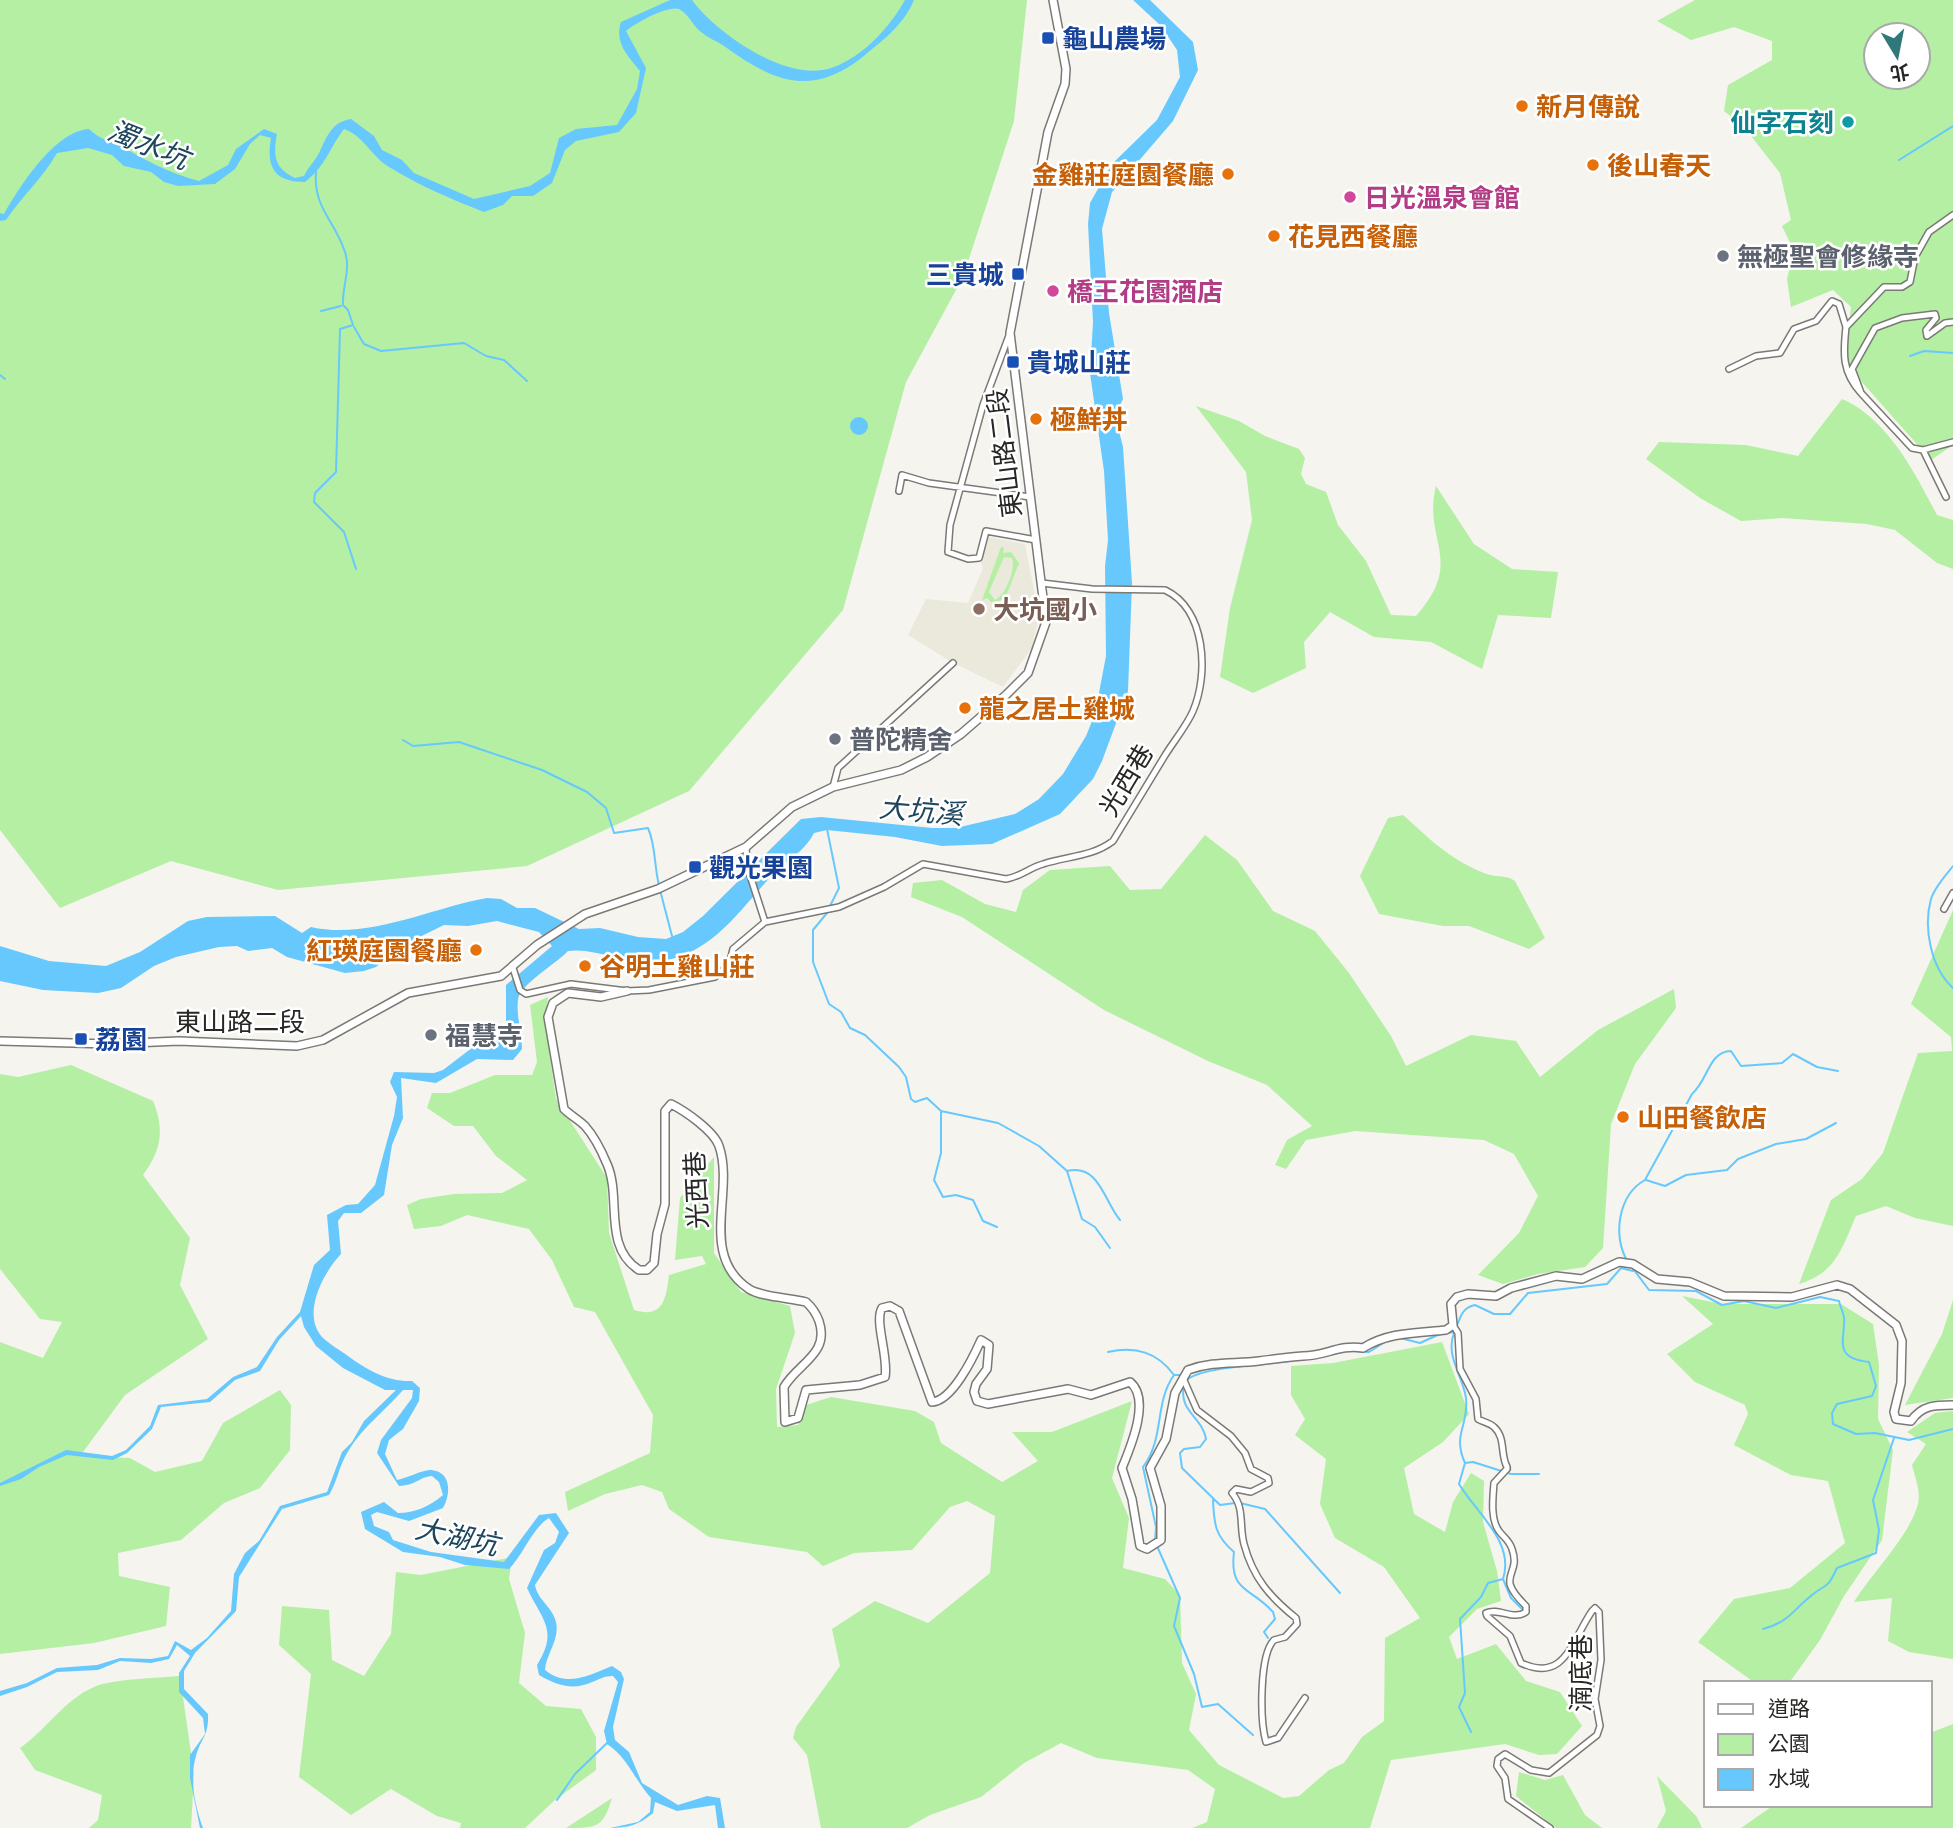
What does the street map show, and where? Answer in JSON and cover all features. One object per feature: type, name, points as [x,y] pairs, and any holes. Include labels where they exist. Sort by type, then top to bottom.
[{"type":"street","name":"東山路二段","points":[[0,1041],[308,1045],[334,1036],[381,1006],[408,993],[481,982],[501,976],[537,946],[584,914],[658,889],[746,847],[792,807],[833,787],[892,773],[927,757],[961,734],[1006,695],[1028,673],[1043,637],[1046,622],[1010,333],[1048,132],[1065,84],[1066,69],[1053,0]]},
{"type":"street","points":[[1846,327],[1884,287],[1902,287],[1910,282],[1915,257],[1929,232],[1953,215]]},
{"type":"street","points":[[1729,369],[1756,356],[1780,353],[1794,329],[1816,321],[1832,301],[1839,304],[1846,327],[1843,353],[1847,374],[1861,393],[1912,449],[1923,450],[1953,442]]},
{"type":"street","points":[[1861,393],[1852,369],[1875,327],[1902,318],[1935,314],[1936,318],[1926,330],[1927,336],[1945,323],[1953,322]]},
{"type":"street","points":[[1010,333],[984,405],[960,488],[950,525],[948,552],[968,559],[979,558],[986,531],[1035,540]]},
{"type":"street","points":[[1923,450],[1946,497]]},
{"type":"street","points":[[899,491],[902,475],[960,488],[1030,497]]},
{"type":"street","name":"光西巷","points":[[1042,583],[1091,589],[1165,590],[1176,595],[1187,609],[1200,642],[1201,682],[1192,715],[1113,841],[1089,854],[1041,864],[1018,877],[1006,879],[923,864],[884,887],[839,907],[765,922],[733,949],[729,965],[715,977],[669,988],[601,996],[568,993],[558,996],[552,1003],[548,1017],[564,1109],[584,1125],[608,1165],[614,1185],[614,1228],[624,1256],[639,1270],[647,1270],[654,1263],[657,1234],[665,1205],[665,1111],[671,1104],[704,1128],[719,1144],[722,1170],[720,1239],[737,1277],[753,1291],[806,1302],[817,1315],[821,1343],[817,1352],[792,1375],[784,1387],[785,1422],[798,1418],[807,1390],[860,1385],[885,1377],[886,1357],[879,1315],[882,1308],[890,1306],[899,1311],[932,1402],[943,1399],[972,1360],[981,1340],[989,1345],[989,1357],[974,1392],[977,1401],[988,1404],[1068,1389],[1091,1395],[1130,1382],[1141,1401],[1134,1425],[1132,1448],[1122,1468],[1132,1499],[1140,1546],[1147,1549],[1161,1540],[1161,1506],[1150,1468],[1166,1439],[1175,1393],[1182,1377]]},
{"type":"street","points":[[833,787],[838,768],[953,663]]},
{"type":"street","points":[[746,847],[747,866],[765,922]]},
{"type":"street","points":[[1944,909],[1953,893]]},
{"type":"street","name":"光西巷","points":[[513,968],[520,990],[526,994],[571,984],[627,991]]},
{"type":"street","points":[[1305,1698],[1278,1738],[1266,1742],[1261,1726],[1266,1654],[1274,1640],[1285,1637],[1297,1624],[1296,1618],[1265,1592],[1255,1576],[1244,1544],[1240,1503],[1232,1493],[1237,1489],[1251,1492],[1269,1483],[1268,1478],[1251,1469],[1245,1453],[1231,1436],[1197,1410],[1182,1377],[1188,1370],[1213,1362],[1258,1361],[1286,1355],[1318,1354],[1349,1346],[1363,1348],[1376,1339],[1446,1329],[1453,1325],[1451,1304],[1457,1297],[1468,1294],[1496,1296],[1511,1287],[1556,1276],[1581,1279],[1619,1262],[1633,1264],[1657,1279],[1690,1282],[1724,1296],[1792,1297],[1837,1286],[1859,1296],[1896,1325],[1902,1341],[1901,1383],[1894,1412],[1896,1419],[1911,1421],[1923,1409],[1934,1405],[1953,1405]]},
{"type":"street","name":"湳底巷","points":[[1453,1325],[1458,1333],[1460,1369],[1476,1399],[1478,1419],[1494,1426],[1503,1440],[1502,1458],[1506,1470],[1494,1483],[1493,1508],[1499,1531],[1508,1538],[1513,1550],[1515,1562],[1507,1580],[1511,1592],[1525,1606],[1526,1612],[1515,1616],[1491,1610],[1486,1613],[1487,1616],[1510,1636],[1521,1663],[1544,1671],[1557,1666],[1592,1611],[1595,1608],[1599,1612],[1597,1735],[1549,1773],[1531,1770],[1505,1754],[1498,1759],[1497,1766],[1505,1778],[1508,1799],[1550,1828]]},
{"type":"shaded area","name":"大坑國小","points":[[984,536],[1025,544],[1039,616],[1032,648],[1003,687],[953,663],[908,635],[926,599],[968,603],[983,568],[979,559]]},
{"type":"green space","points":[[0,0],[1027,0],[1014,121],[963,277],[906,382],[843,610],[689,791],[527,866],[278,890],[171,861],[60,908],[0,830]]},
{"type":"green space","points":[[1695,0],[1953,0],[1953,445],[1931,460],[1860,380],[1844,370],[1851,307],[1833,290],[1791,307],[1787,279],[1794,251],[1782,226],[1791,220],[1780,173],[1744,127],[1724,111],[1728,85],[1772,60],[1772,41],[1734,27],[1691,40],[1657,21]]},
{"type":"green space","points":[[1842,399],[1873,419],[1886,433],[1909,465],[1937,515],[1953,520],[1953,569],[1937,563],[1895,530],[1867,524],[1782,518],[1741,521],[1700,498],[1646,459],[1659,442],[1746,445],[1798,456]]},
{"type":"green space","points":[[1196,406],[1239,421],[1265,436],[1299,449],[1305,458],[1301,474],[1306,484],[1326,492],[1338,525],[1366,561],[1391,615],[1416,616],[1431,597],[1438,580],[1441,565],[1433,505],[1436,486],[1474,544],[1512,569],[1558,572],[1551,618],[1498,615],[1482,669],[1431,642],[1374,637],[1330,612],[1304,642],[1306,668],[1253,693],[1220,677],[1230,608],[1252,520],[1246,472]]},
{"type":"green space","points":[[1001,547],[1004,548],[1003,553],[1011,552],[1019,563],[1005,599],[992,603],[987,598],[982,600]],"holes":[[[1004,557],[1012,558],[1013,568],[1009,581],[1003,593],[995,600],[989,592]]]},
{"type":"green space","points":[[1403,815],[1440,848],[1460,861],[1488,874],[1515,881],[1545,938],[1529,949],[1469,926],[1443,926],[1379,914],[1360,876],[1388,818]]},
{"type":"green space","points":[[1205,835],[1237,860],[1273,911],[1315,931],[1349,973],[1391,1036],[1406,1066],[1471,1035],[1516,1041],[1540,1077],[1598,1030],[1674,989],[1676,1008],[1635,1064],[1611,1124],[1603,1248],[1585,1267],[1538,1274],[1503,1284],[1478,1275],[1519,1233],[1538,1196],[1514,1154],[1484,1140],[1355,1131],[1306,1140],[1286,1169],[1275,1165],[1287,1140],[1312,1126],[1267,1085],[1208,1061],[1104,1010],[962,917],[911,897],[913,883],[942,880],[985,904],[1016,912],[1023,890],[1050,870],[1110,866],[1130,890],[1161,889]]},
{"type":"green space","points":[[1953,910],[1953,1226],[1915,1218],[1886,1206],[1856,1216],[1842,1249],[1830,1266],[1799,1284],[1831,1200],[1862,1179],[1883,1153],[1918,1053],[1952,1051],[1951,1037],[1911,1004]]},
{"type":"green space","points":[[548,997],[545,1022],[556,1099],[607,1178],[609,1233],[634,1310],[652,1312],[657,1309],[665,1299],[669,1275],[706,1264],[702,1256],[675,1260],[680,1198],[714,1157],[714,1253],[741,1292],[790,1306],[795,1333],[776,1389],[777,1427],[798,1425],[806,1405],[831,1397],[915,1411],[934,1422],[941,1443],[1002,1482],[1038,1461],[1012,1432],[1052,1432],[1132,1401],[1112,1478],[1129,1518],[1123,1568],[1165,1579],[1180,1595],[1182,1663],[1196,1694],[1189,1730],[1219,1765],[1283,1798],[1299,1796],[1329,1770],[1344,1763],[1362,1737],[1384,1721],[1385,1638],[1420,1618],[1384,1567],[1335,1538],[1320,1504],[1326,1459],[1295,1435],[1305,1419],[1291,1395],[1291,1366],[1333,1363],[1442,1342],[1469,1414],[1443,1442],[1404,1468],[1414,1514],[1445,1532],[1453,1502],[1471,1473],[1484,1481],[1483,1522],[1497,1571],[1501,1601],[1477,1609],[1449,1637],[1457,1659],[1496,1644],[1526,1681],[1560,1692],[1582,1726],[1557,1754],[1539,1755],[1505,1744],[1391,1760],[1370,1828],[1192,1828],[1207,1822],[1215,1789],[1188,1770],[1097,1758],[1061,1743],[1024,1763],[981,1797],[930,1815],[907,1828],[821,1828],[807,1755],[793,1738],[796,1727],[840,1666],[832,1629],[875,1601],[928,1623],[990,1573],[995,1516],[967,1501],[950,1507],[912,1550],[854,1553],[823,1566],[807,1552],[709,1537],[669,1509],[662,1492],[642,1485],[605,1494],[568,1511],[565,1492],[650,1453],[653,1415],[595,1312],[574,1307],[552,1260],[529,1229],[467,1215],[441,1226],[414,1229],[407,1205],[421,1199],[454,1194],[502,1193],[527,1180],[496,1156],[473,1126],[454,1126],[427,1108],[432,1093],[450,1093],[495,1075],[532,1075],[537,1062],[530,1005]]},
{"type":"green space","points":[[71,1065],[153,1101],[159,1121],[159,1140],[154,1157],[143,1175],[190,1238],[180,1285],[208,1339],[125,1395],[80,1456],[130,1458],[155,1472],[202,1461],[223,1423],[280,1390],[291,1405],[290,1450],[260,1488],[224,1503],[181,1540],[118,1553],[119,1576],[170,1587],[166,1626],[94,1643],[0,1654],[0,1342],[43,1358],[62,1322],[40,1319],[0,1269],[0,1074],[18,1077]]},
{"type":"green space","points":[[1682,1296],[1722,1304],[1841,1304],[1873,1324],[1879,1365],[1878,1419],[1893,1450],[1882,1540],[1844,1596],[1820,1640],[1790,1681],[1752,1681],[1698,1642],[1734,1599],[1790,1588],[1845,1543],[1828,1481],[1791,1475],[1734,1445],[1748,1414],[1745,1405],[1695,1382],[1667,1354],[1713,1324]]},
{"type":"green space","points":[[1953,1300],[1953,1398],[1905,1405],[1942,1334]]},
{"type":"green space","points":[[1953,1411],[1953,1659],[1909,1652],[1888,1641],[1892,1598],[1854,1602],[1899,1541],[1918,1504],[1918,1490],[1912,1465],[1926,1444],[1907,1432],[1935,1413]]},
{"type":"green space","points":[[512,1557],[509,1579],[525,1633],[519,1683],[546,1706],[581,1709],[596,1737],[596,1770],[555,1800],[525,1828],[460,1828],[461,1823],[437,1816],[391,1789],[351,1815],[299,1777],[311,1674],[279,1645],[282,1606],[329,1610],[332,1660],[364,1676],[391,1634],[396,1572],[421,1575]]},
{"type":"green space","points":[[180,1676],[194,1774],[191,1828],[89,1828],[98,1820],[102,1795],[35,1770],[20,1748],[73,1699],[94,1687],[123,1681]]},
{"type":"green space","points":[[1953,1724],[1953,1828],[1741,1828],[1771,1807],[1932,1807],[1932,1732]]},
{"type":"green space","points":[[1519,1772],[1545,1780],[1563,1775],[1585,1815],[1602,1828],[1556,1828],[1516,1796]]},
{"type":"green space","points":[[1657,1776],[1697,1817],[1702,1828],[1657,1828],[1666,1811]]},
{"type":"green space","points":[[612,1798],[602,1821],[585,1828],[566,1828]]},
{"type":"water","points":[[670,0],[692,0],[718,27],[754,52],[774,62],[813,71],[831,68],[854,57],[883,31],[905,0],[914,0],[898,25],[860,59],[841,71],[807,81],[790,80],[758,68],[704,34],[679,9],[674,8],[652,16],[626,31],[646,68],[636,113],[619,132],[576,141],[565,150],[552,183],[533,196],[512,196],[503,205],[484,212],[436,192],[389,167],[357,136],[344,129],[323,162],[305,182],[286,179],[274,171],[270,157],[271,138],[260,135],[250,144],[235,169],[215,184],[178,186],[164,182],[151,172],[124,166],[112,155],[88,148],[57,153],[6,220],[0,221],[0,213],[4,214],[29,175],[51,149],[76,132],[89,129],[101,138],[156,165],[199,181],[228,165],[236,149],[264,129],[277,134],[275,155],[279,165],[295,178],[304,176],[334,127],[351,119],[374,136],[382,150],[402,160],[414,173],[474,199],[530,186],[550,173],[559,138],[576,129],[617,125],[637,89],[640,71],[621,43],[621,22]]},
{"type":"water","points":[[1133,0],[1150,0],[1193,42],[1198,70],[1173,121],[1112,192],[1102,229],[1109,313],[1123,399],[1115,415],[1123,447],[1132,583],[1128,691],[1093,779],[1060,814],[992,844],[942,846],[895,837],[827,830],[814,833],[805,846],[773,874],[723,929],[693,951],[676,958],[645,963],[579,950],[568,951],[531,981],[520,994],[518,1012],[522,1049],[513,1060],[477,1059],[436,1083],[401,1078],[403,1118],[392,1145],[384,1195],[361,1213],[344,1213],[338,1221],[341,1254],[322,1282],[314,1305],[316,1327],[328,1342],[370,1370],[386,1377],[412,1381],[420,1388],[419,1401],[403,1429],[389,1440],[385,1454],[397,1480],[429,1470],[442,1474],[448,1484],[443,1508],[409,1521],[377,1512],[371,1515],[374,1526],[389,1532],[393,1540],[431,1552],[504,1562],[539,1515],[556,1513],[569,1533],[535,1585],[556,1622],[557,1629],[545,1670],[570,1679],[612,1666],[621,1672],[624,1679],[613,1727],[615,1740],[629,1752],[642,1783],[678,1805],[707,1796],[720,1798],[725,1828],[718,1828],[715,1805],[677,1811],[655,1802],[653,1813],[638,1823],[610,1828],[638,1822],[650,1812],[651,1798],[626,1762],[607,1744],[604,1731],[618,1682],[613,1676],[585,1685],[571,1686],[552,1682],[539,1675],[537,1665],[547,1643],[546,1625],[527,1588],[544,1550],[555,1543],[559,1532],[549,1518],[538,1528],[509,1569],[465,1565],[440,1557],[403,1552],[365,1529],[361,1512],[384,1502],[398,1513],[410,1512],[428,1506],[443,1495],[439,1482],[432,1476],[399,1486],[377,1453],[381,1440],[412,1398],[413,1390],[403,1390],[352,1446],[329,1495],[282,1509],[239,1577],[236,1611],[195,1653],[184,1671],[184,1689],[208,1714],[206,1732],[196,1756],[193,1774],[195,1802],[203,1828],[200,1828],[190,1778],[190,1755],[205,1734],[203,1718],[179,1692],[179,1673],[190,1656],[177,1645],[169,1659],[151,1663],[120,1661],[98,1670],[57,1672],[27,1687],[0,1696],[0,1691],[27,1683],[57,1668],[97,1665],[120,1658],[151,1659],[168,1656],[175,1641],[191,1650],[207,1638],[231,1611],[234,1574],[245,1553],[259,1541],[280,1506],[327,1492],[342,1452],[352,1442],[364,1421],[396,1390],[385,1390],[343,1368],[316,1346],[304,1327],[301,1316],[279,1340],[260,1371],[235,1380],[210,1402],[161,1407],[152,1429],[127,1453],[113,1460],[67,1455],[39,1467],[21,1479],[0,1486],[0,1483],[66,1450],[112,1456],[126,1450],[150,1426],[158,1405],[207,1399],[233,1377],[257,1367],[277,1337],[300,1312],[314,1265],[330,1250],[327,1215],[346,1205],[358,1204],[375,1185],[394,1116],[397,1097],[390,1082],[394,1072],[434,1073],[443,1070],[477,1044],[506,1038],[506,985],[552,946],[539,932],[497,921],[468,926],[444,925],[395,949],[376,967],[345,973],[287,957],[272,948],[248,951],[237,946],[219,947],[176,957],[154,966],[121,988],[98,993],[43,990],[0,981],[0,946],[49,961],[106,966],[140,952],[188,921],[207,917],[275,916],[302,933],[311,927],[333,930],[377,926],[487,898],[501,899],[517,908],[535,908],[579,929],[600,928],[638,937],[666,939],[683,932],[703,916],[801,819],[821,817],[956,828],[1015,814],[1039,799],[1063,774],[1086,736],[1095,714],[1106,656],[1105,566],[1108,540],[1104,471],[1090,373],[1093,322],[1088,224],[1090,203],[1112,164],[1157,120],[1180,77],[1177,50],[1161,26]]},
{"type":"water","points":[[855,417],[863,417],[868,426],[866,433],[855,435],[850,430],[850,422]]},
{"type":"waterway","points":[[1899,160],[1953,126]]},
{"type":"waterway","points":[[316,171],[321,204],[347,259],[343,305],[348,310],[353,325],[340,329],[336,472],[315,493],[314,502],[344,532],[356,569]]},
{"type":"waterway","points":[[321,311],[341,306]]},
{"type":"waterway","points":[[354,327],[364,344],[381,351],[464,343],[486,356],[504,360],[527,381]]},
{"type":"waterway","points":[[1910,356],[1924,351],[1953,353]]},
{"type":"waterway","points":[[0,375],[5,379]]},
{"type":"waterway","points":[[403,740],[413,746],[459,742],[542,770],[587,792],[606,808],[614,833],[648,828],[659,885]]},
{"type":"waterway","points":[[827,829],[839,888],[829,908]]},
{"type":"waterway","points":[[1953,866],[1933,895],[1928,922],[1934,959],[1945,980],[1953,988]]},
{"type":"waterway","points":[[660,890],[672,936]]},
{"type":"waterway","points":[[827,913],[813,930],[813,962],[829,1004],[841,1012],[850,1028],[865,1035],[899,1067],[906,1077],[911,1099],[915,1102],[927,1098],[941,1111],[998,1123],[1039,1146],[1067,1171],[1082,1219],[1095,1227],[1110,1248]]},
{"type":"waterway","points":[[1628,1262],[1623,1252],[1619,1229],[1624,1206],[1636,1187],[1645,1180],[1692,1094],[1718,1056],[1731,1051],[1741,1066],[1782,1063],[1793,1054],[1817,1067],[1838,1071]]},
{"type":"waterway","points":[[941,1112],[941,1153],[934,1180],[943,1197],[956,1195],[973,1200],[983,1221],[997,1227]]},
{"type":"waterway","points":[[1646,1180],[1665,1186],[1686,1175],[1727,1170],[1738,1159],[1776,1144],[1806,1139],[1836,1123]]},
{"type":"waterway","points":[[1067,1171],[1078,1170],[1094,1178],[1120,1220]]},
{"type":"waterway","points":[[1631,1266],[1649,1290],[1696,1291],[1722,1305],[1744,1301],[1776,1308],[1820,1297],[1839,1301],[1844,1317],[1845,1352],[1857,1360],[1869,1362],[1876,1386],[1872,1396],[1837,1404],[1832,1413],[1833,1424],[1856,1434],[1875,1433],[1909,1440],[1953,1429]]},
{"type":"waterway","points":[[1456,1328],[1462,1313],[1471,1306],[1475,1305],[1494,1314],[1510,1314],[1528,1293],[1607,1284],[1621,1268],[1633,1271]]},
{"type":"waterway","points":[[1400,1338],[1420,1343],[1440,1334],[1454,1332]]},
{"type":"waterway","points":[[1454,1333],[1453,1358],[1466,1398],[1460,1437],[1465,1463],[1459,1484],[1499,1541],[1505,1566],[1503,1579],[1488,1583],[1481,1597],[1460,1619],[1465,1693],[1459,1707],[1471,1732]]},
{"type":"waterway","points":[[1352,1351],[1369,1352],[1385,1342]]},
{"type":"waterway","points":[[1108,1352],[1128,1350],[1145,1353],[1160,1361],[1174,1375]]},
{"type":"waterway","points":[[1186,1381],[1193,1376],[1220,1369],[1295,1360]]},
{"type":"waterway","points":[[1155,1541],[1156,1527],[1143,1467],[1154,1444],[1168,1386],[1174,1375],[1182,1375]]},
{"type":"waterway","points":[[1184,1386],[1184,1402],[1206,1439],[1200,1447],[1184,1449],[1180,1453],[1182,1468],[1220,1505],[1235,1503]]},
{"type":"waterway","points":[[1763,1629],[1785,1619],[1826,1585],[1837,1568],[1876,1553],[1879,1530],[1873,1500],[1894,1438]]},
{"type":"waterway","points":[[1465,1463],[1473,1462],[1511,1474],[1539,1474]]},
{"type":"waterway","points":[[1213,1500],[1217,1529],[1234,1552],[1233,1565],[1238,1582],[1273,1612],[1275,1619],[1264,1632],[1268,1638]]},
{"type":"waterway","points":[[1240,1503],[1265,1509],[1340,1593]]},
{"type":"waterway","points":[[1157,1546],[1180,1598],[1174,1626],[1194,1674],[1202,1707],[1218,1704],[1253,1735]]},
{"type":"waterway","points":[[1503,1579],[1511,1598],[1522,1609]]},
{"type":"waterway","points":[[557,1800],[575,1774],[607,1743]]},
{"type":"place","name":"龜山農場","points":[[1048,38]]},
{"type":"place","name":"新月傳說","points":[[1522,106]]},
{"type":"place","name":"仙字石刻","points":[[1848,122]]},
{"type":"place","name":"後山春天","points":[[1593,165]]},
{"type":"place","name":"金雞莊庭園餐廳","points":[[1228,174]]},
{"type":"place","name":"日光溫泉會館","points":[[1350,197]]},
{"type":"place","name":"花見西餐廳","points":[[1274,236]]},
{"type":"place","name":"無極聖會修緣寺","points":[[1723,256]]},
{"type":"place","name":"三貴城","points":[[1018,274]]},
{"type":"place","name":"橋王花園酒店","points":[[1053,291]]},
{"type":"place","name":"貴城山莊","points":[[1013,362]]},
{"type":"place","name":"極鮮丼","points":[[1036,419]]},
{"type":"place","name":"大坑國小","points":[[979,609]]},
{"type":"place","name":"龍之居土雞城","points":[[965,708]]},
{"type":"place","name":"普陀精舍","points":[[835,739]]},
{"type":"place","name":"觀光果園","points":[[695,867]]},
{"type":"place","name":"紅瑛庭園餐廳","points":[[476,950]]},
{"type":"place","name":"谷明土雞山莊","points":[[585,966]]},
{"type":"place","name":"福慧寺","points":[[431,1035]]},
{"type":"place","name":"荔園","points":[[81,1039]]},
{"type":"place","name":"山田餐飲店","points":[[1623,1117]]},
{"type":"water label","name":"濁水坑","points":[[149,144]]},
{"type":"water label","name":"大坑溪","points":[[921,810]]},
{"type":"water label","name":"大湖坑","points":[[457,1536]]}]
